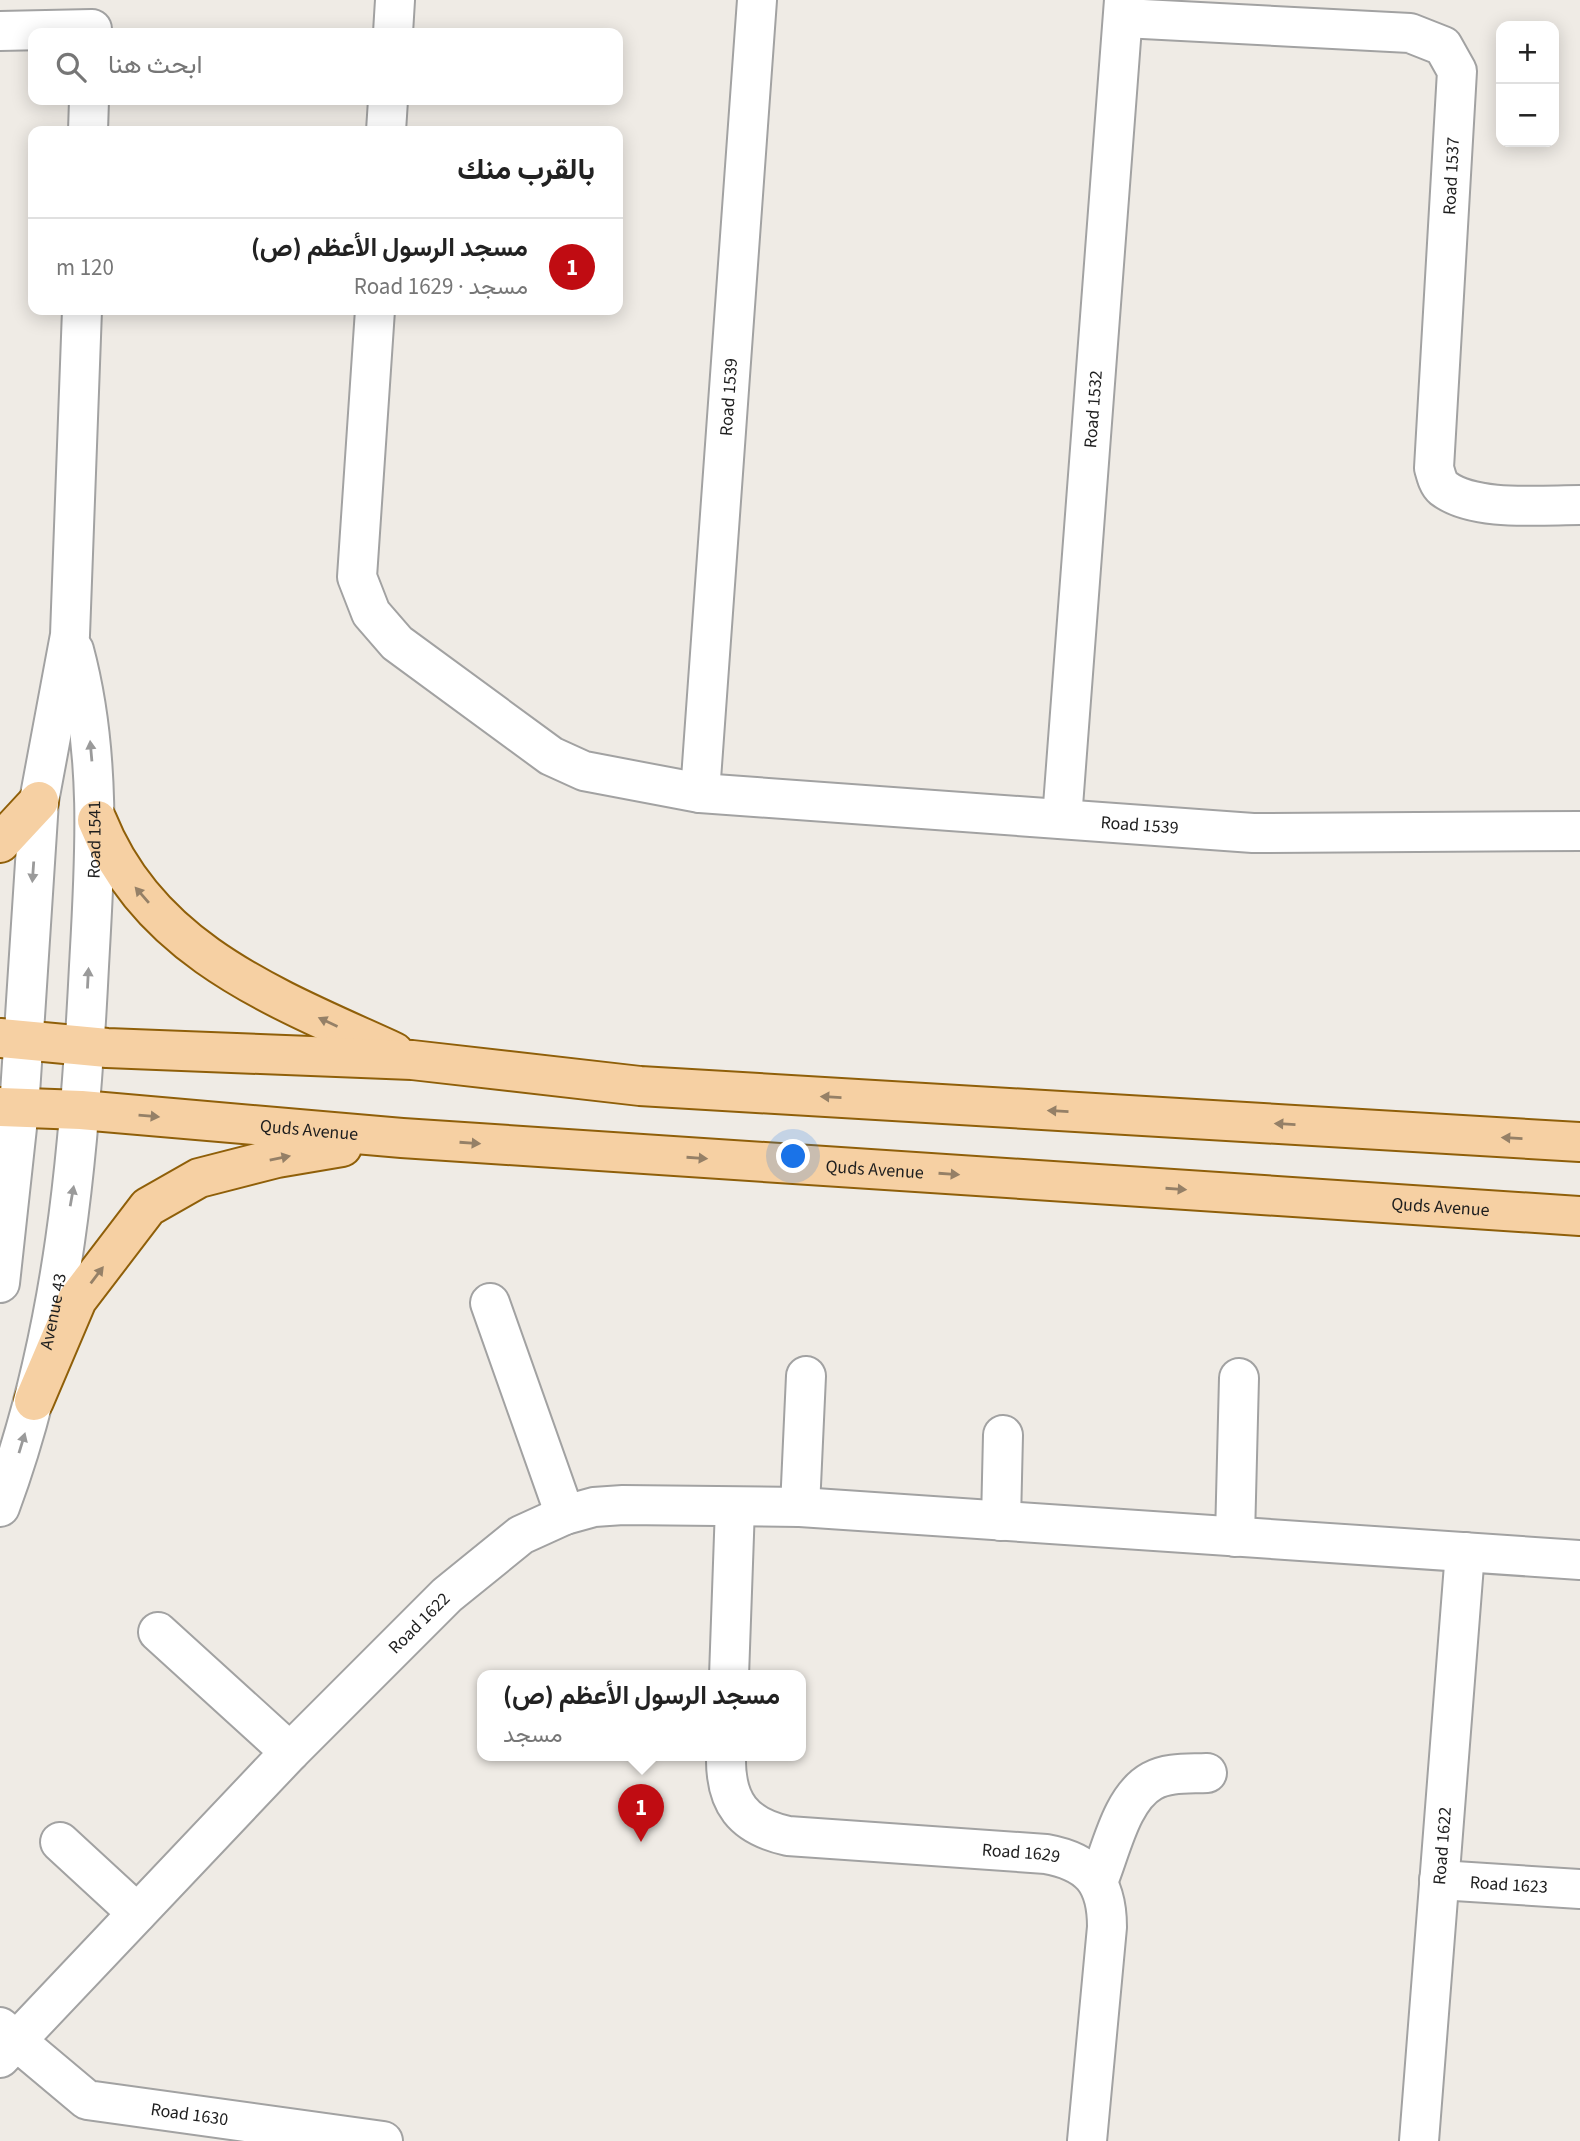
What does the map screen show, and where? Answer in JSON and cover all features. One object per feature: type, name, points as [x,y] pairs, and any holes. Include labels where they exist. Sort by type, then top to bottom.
[{"type":"main road","points":[[0,843],[39,801]]},
{"type":"main road","points":[[97,820],[111,855],[141,895],[175,931],[214,962],[256,988],[412,1060]]},
{"type":"main road","points":[[10,1039],[85,1046],[412,1060],[640,1086],[1580,1142]]},
{"type":"main road","name":"Quds Avenue","points":[[9,1108],[81,1110],[402,1138],[1580,1216]]},
{"type":"main road","points":[[34,1401],[77,1300],[148,1207],[199,1178],[277,1158],[402,1138]]},
{"type":"street","points":[[393,28],[395,0]]},
{"type":"street","name":"Road 1539","points":[[700,793],[757,0]]},
{"type":"street","name":"Road 1537","points":[[1124,9],[1410,33],[1443,46],[1457,71],[1434,468],[1440,486],[1460,498],[1494,503],[1580,505]]},
{"type":"street","name":"Road 1532","points":[[1062,819],[1124,9]]},
{"type":"street","points":[[0,30],[92,21]]},
{"type":"street","points":[[88,126],[89,105]]},
{"type":"street","points":[[386,126],[388,105]]},
{"type":"street","name":"Road 1541","points":[[9,1108],[10,1039],[39,801],[70,635],[82,315]]},
{"type":"street","name":"Road 1539","points":[[374,315],[357,577],[371,613],[397,643],[551,756],[584,771],[700,793],[1253,833],[1580,831]]},
{"type":"street","name":"Road 1541","points":[[70,635],[89,721],[97,820],[81,1110]]},
{"type":"street","points":[[0,1283],[9,1108]]},
{"type":"street","name":"Avenue 43","points":[[0,1507],[34,1401],[74,1182],[81,1110]]},
{"type":"street","points":[[490,1303],[565,1515]]},
{"type":"street","points":[[800,1507],[806,1376]]},
{"type":"street","points":[[1235,1537],[1239,1377]]},
{"type":"street","points":[[1001,1521],[1003,1435]]},
{"type":"street","name":"Road 1622","points":[[5,2042],[136,1913],[290,1752],[447,1595],[520,1535],[565,1515],[594,1507],[623,1505],[800,1507],[1580,1560]]},
{"type":"street","points":[[729,1670],[736,1507]]},
{"type":"street","name":"Road 1622","points":[[1419,2141],[1465,1552]]},
{"type":"street","points":[[158,1632],[290,1752]]},
{"type":"street","name":"Road 1629","points":[[726,1761],[730,1796],[744,1817],[764,1831],[788,1836],[1066,1857],[1084,1867],[1098,1882]]},
{"type":"street","points":[[1087,2141],[1107,1927],[1107,1904],[1098,1882],[1129,1806],[1139,1790],[1154,1779],[1172,1774],[1207,1773]]},
{"type":"street","points":[[60,1842],[136,1913]]},
{"type":"street","name":"Road 1623","points":[[1439,1880],[1580,1889]]},
{"type":"street","name":"Road 1630","points":[[5,2042],[87,2100],[383,2141]]},
{"type":"place","name":"مسجد الرسول الأعظم (ص)","points":[[641,1842]]}]
